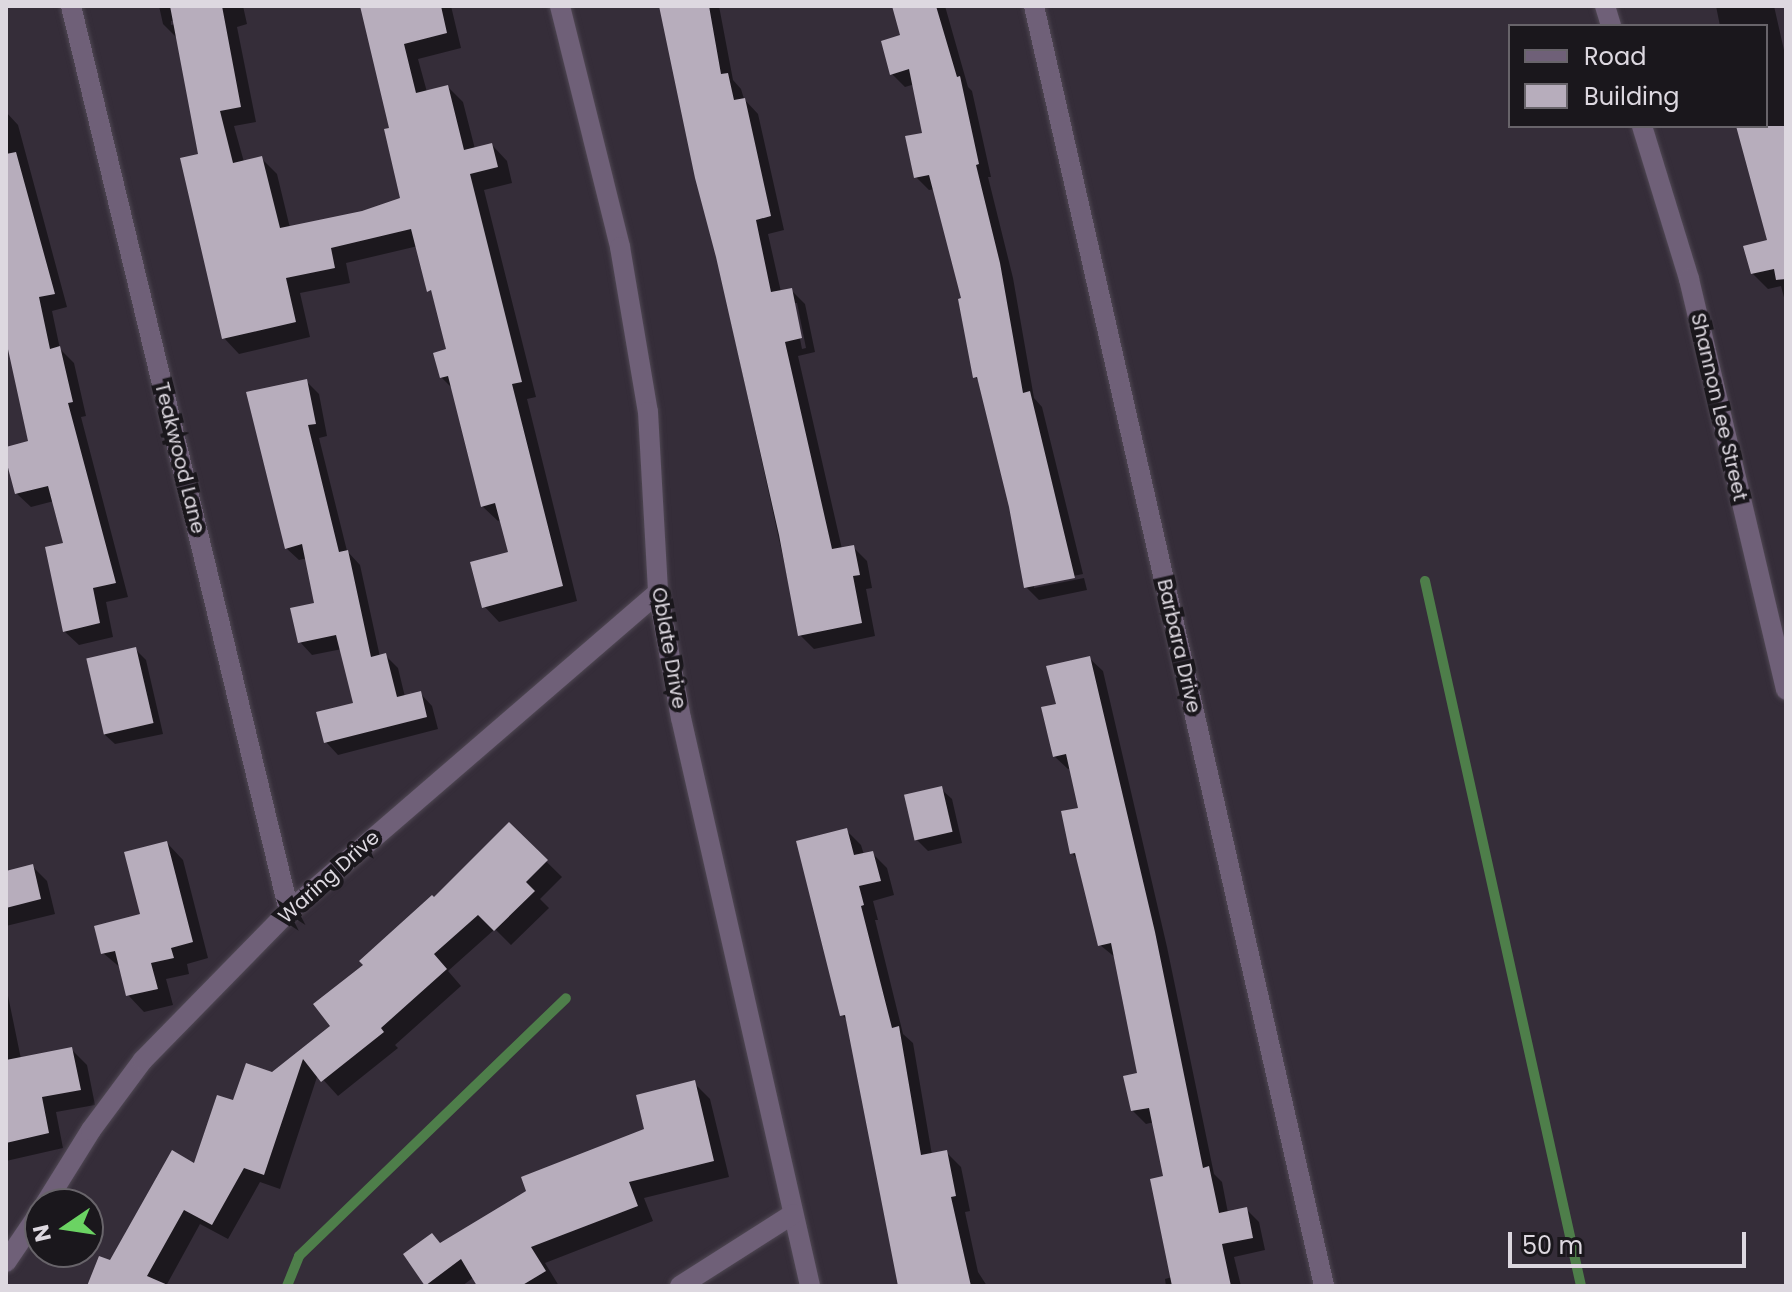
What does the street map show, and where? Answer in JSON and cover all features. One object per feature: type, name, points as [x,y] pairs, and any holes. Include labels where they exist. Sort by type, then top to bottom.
[{"type":"street","name":"Teakwood Lane","points":[[71,6],[289,911]]},
{"type":"street","name":"Oblate Drive","points":[[560,6],[620,247],[648,412],[658,592],[681,718],[810,1286]]},
{"type":"street","name":"Barbara Drive","points":[[1034,6],[1324,1286]]},
{"type":"street","name":"Shannon Lee Street","points":[[1643,128],[1689,279],[1786,690]]},
{"type":"street","name":"Waring Drive","points":[[55,1188],[91,1130],[143,1060],[289,911],[658,592]]},
{"type":"street","points":[[680,1286],[793,1214]]},
{"type":"street","points":[[6,1262],[24,1236]]},
{"type":"building","points":[[170,6],[222,6],[241,107],[220,111],[233,163],[262,156],[280,228],[362,211],[400,198],[384,129],[389,128],[360,6],[441,6],[447,33],[404,44],[416,93],[448,85],[464,150],[492,143],[498,167],[470,174],[522,382],[512,384],[563,586],[482,608],[470,562],[508,552],[495,503],[481,507],[448,376],[440,378],[433,353],[446,349],[411,229],[331,248],[335,268],[286,278],[296,322],[222,339],[180,158],[198,154]]},
{"type":"building","points":[[659,6],[709,6],[721,74],[728,73],[734,100],[745,98],[771,216],[756,220],[771,292],[792,288],[802,338],[785,342],[832,549],[854,545],[860,575],[853,576],[862,623],[798,636],[779,535],[695,178]]},
{"type":"building","points":[[892,6],[936,6],[957,77],[960,76],[979,164],[976,165],[1000,263],[1023,393],[1030,391],[1075,578],[1024,588],[1009,507],[977,377],[973,378],[958,299],[961,298],[929,175],[914,178],[905,136],[922,133],[909,69],[890,75],[881,41],[900,35]]},
{"type":"building","points":[[1786,126],[1786,279],[1776,280],[1774,269],[1751,274],[1743,246],[1767,240],[1737,128]]},
{"type":"building","points":[[16,152],[55,294],[39,297],[50,349],[60,346],[73,402],[68,403],[116,583],[93,588],[100,623],[63,632],[45,547],[63,543],[48,486],[15,494],[6,460],[6,447],[28,441],[6,340],[6,154]]},
{"type":"building","points":[[307,379],[316,424],[308,425],[339,552],[348,550],[371,657],[386,653],[397,697],[421,691],[427,717],[324,743],[316,712],[353,703],[336,635],[298,643],[290,608],[314,603],[302,544],[285,549],[246,392]]},
{"type":"building","points":[[136,647],[154,723],[104,734],[86,658]]},
{"type":"building","points":[[1090,656],[1155,932],[1203,1168],[1209,1166],[1219,1213],[1247,1207],[1253,1238],[1222,1244],[1231,1286],[1172,1286],[1150,1179],[1163,1176],[1149,1108],[1131,1111],[1123,1076],[1137,1073],[1111,943],[1098,946],[1075,853],[1070,854],[1061,811],[1078,808],[1066,754],[1053,757],[1041,707],[1056,704],[1046,666]]},
{"type":"building","points":[[942,786],[953,832],[915,841],[904,795]]},
{"type":"building","points":[[509,822],[548,860],[526,882],[535,891],[494,931],[478,915],[434,954],[447,969],[381,1028],[384,1032],[321,1082],[303,1059],[264,1175],[244,1168],[212,1225],[184,1210],[147,1276],[170,1286],[87,1286],[94,1268],[104,1268],[104,1258],[110,1260],[172,1150],[194,1163],[217,1095],[233,1100],[246,1063],[272,1072],[330,1026],[313,1004],[363,965],[359,961],[432,895],[434,897]]},
{"type":"building","points":[[847,828],[854,855],[873,851],[881,881],[859,886],[864,905],[861,906],[892,1028],[899,1026],[921,1155],[947,1150],[956,1196],[951,1197],[971,1286],[898,1286],[845,1015],[840,1016],[796,841]]},
{"type":"building","points":[[167,841],[193,942],[171,948],[174,958],[151,963],[158,989],[126,996],[115,951],[101,954],[94,926],[140,914],[124,852]]},
{"type":"building","points":[[33,864],[41,899],[6,908],[6,871]]},
{"type":"building","points":[[72,1047],[81,1090],[42,1097],[49,1133],[6,1143],[6,1060]]},
{"type":"building","points":[[695,1080],[714,1161],[629,1182],[638,1206],[531,1247],[546,1271],[521,1286],[477,1286],[461,1259],[425,1286],[403,1254],[432,1233],[440,1243],[526,1191],[521,1177],[644,1129],[636,1095]]},
{"type":"waterway","points":[[1425,581],[1581,1286]]},
{"type":"waterway","points":[[287,1286],[299,1256],[566,998]]}]
